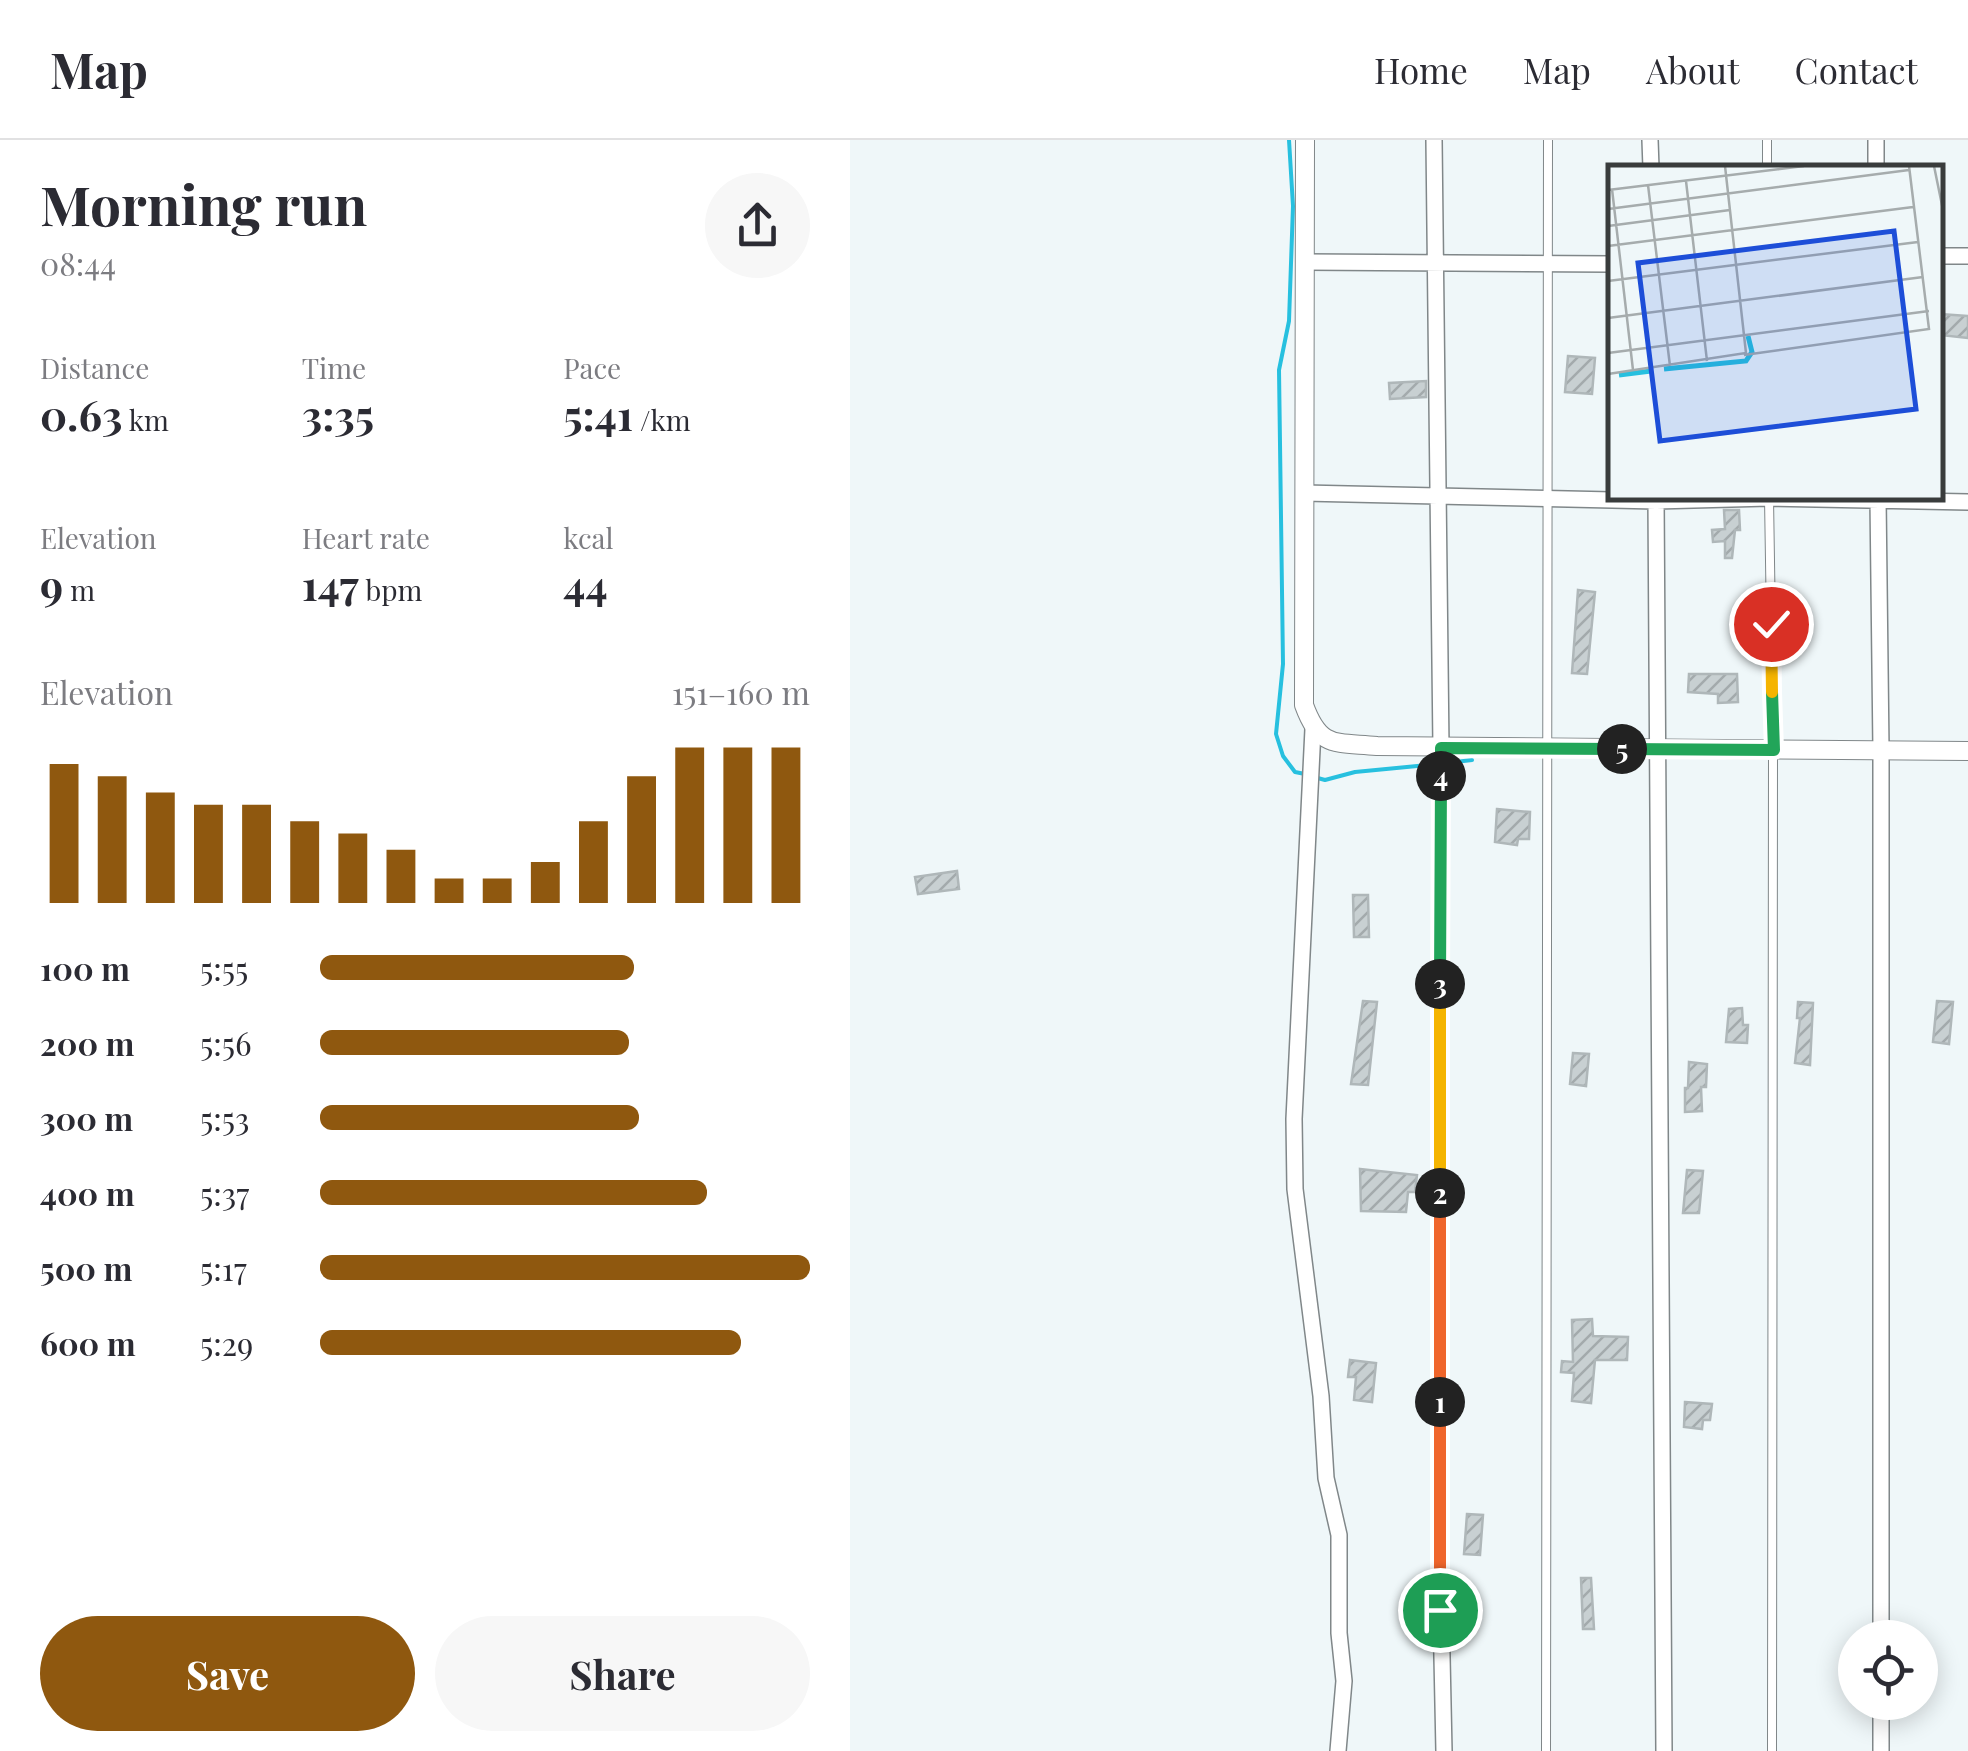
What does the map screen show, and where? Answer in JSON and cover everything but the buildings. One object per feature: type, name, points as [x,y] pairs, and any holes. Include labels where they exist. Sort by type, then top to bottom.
[{"type":"street","points":[[1305,140],[1304,705],[1313,729],[1297,1054],[1295,1190],[1322,1396],[1326,1478],[1338,1535],[1339,1633],[1344,1681],[1338,1751]]},
{"type":"street","points":[[1434,140],[1441,748],[1440,1610],[1444,1751]]},
{"type":"street","points":[[1306,262],[1608,264]]},
{"type":"street","points":[[1304,493],[1608,499]]},
{"type":"street","points":[[1656,500],[1664,1751]]},
{"type":"street","points":[[1878,500],[1880,1620]]},
{"type":"street","points":[[1908,500],[1968,502]]},
{"type":"street","points":[[1313,729],[1330,742],[1441,748],[1968,751]]},
{"type":"street","points":[[1881,1720],[1881,1751]]},
{"type":"lane","points":[[1546,1751],[1548,140]]},
{"type":"lane","points":[[1769,500],[1774,750],[1772,1751]]},
{"type":"waterway","points":[[1289,140],[1293,206],[1289,321],[1279,370],[1283,664],[1276,734],[1283,756],[1295,772],[1305,774]]},
{"type":"waterway","points":[[1447,763],[1472,760]]},
{"type":"waterway","points":[[1314,777],[1325,780],[1355,772],[1438,764]]},
{"type":"route","points":[[1440,1610],[1441,748],[1774,750],[1771,624]]}]
